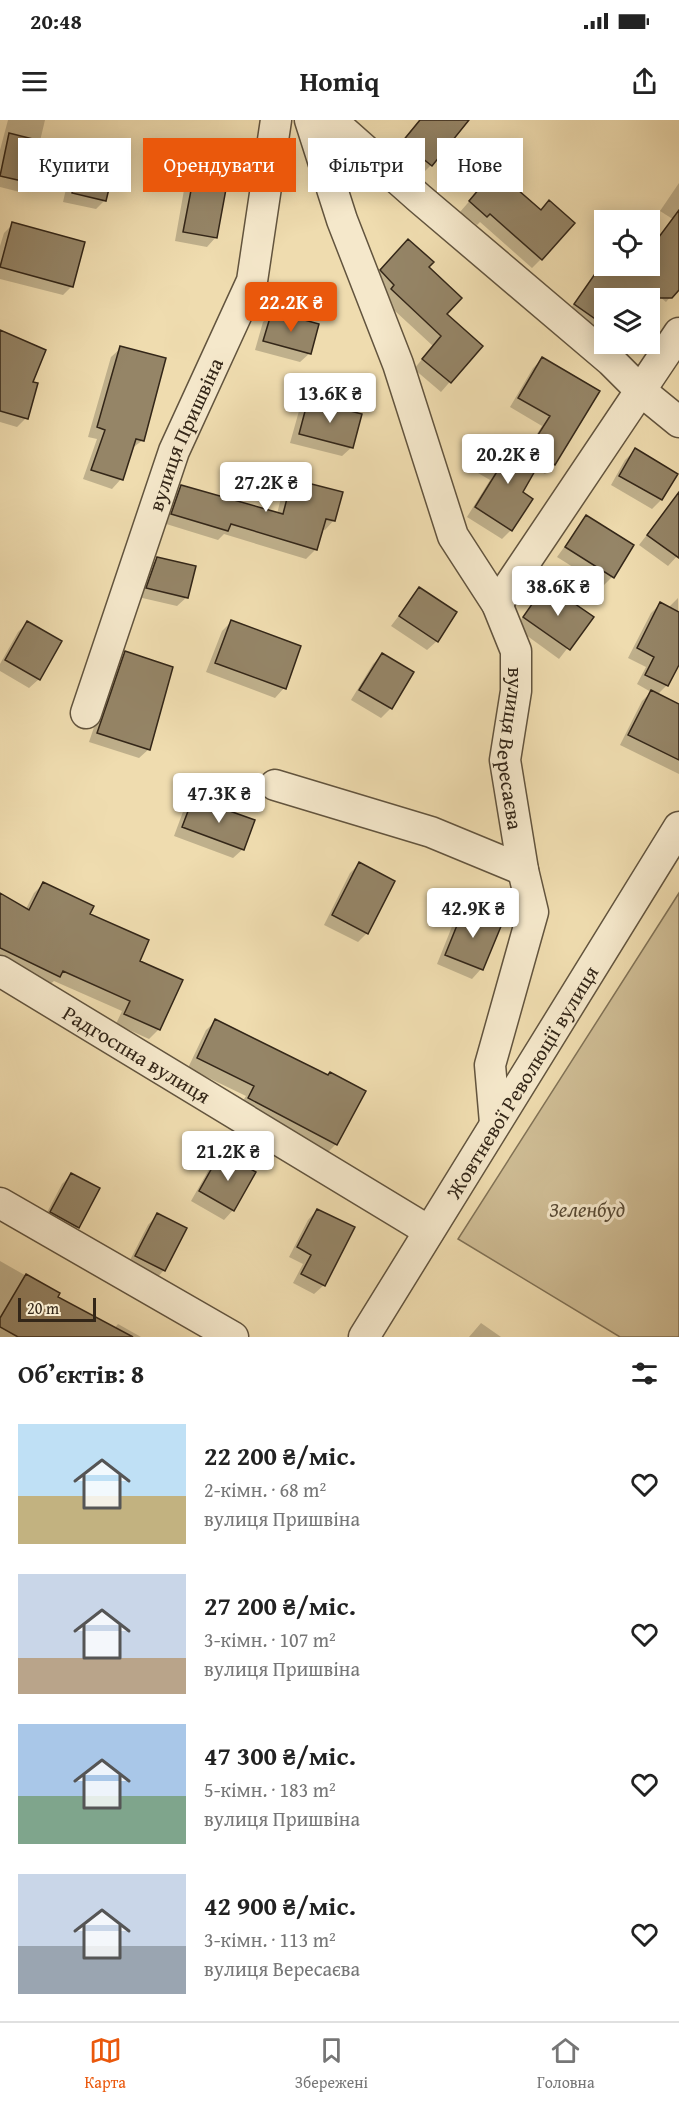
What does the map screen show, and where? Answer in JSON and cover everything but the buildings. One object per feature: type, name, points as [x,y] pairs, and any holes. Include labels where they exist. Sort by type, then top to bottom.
[{"type":"street","name":"вулиця Пришвіна","points":[[86,713],[174,451],[252,280],[276,120]]},
{"type":"street","name":"вулиця Вересаєва","points":[[310,120],[342,220],[398,364],[453,536],[497,604],[516,651],[516,691],[505,760],[523,870],[533,912],[490,1065],[495,1123]]},
{"type":"street","points":[[331,120],[679,422]]},
{"type":"street","points":[[497,604],[679,333]]},
{"type":"street","points":[[275,785],[431,832],[523,870]]},
{"type":"street","name":"Жовтневої Революції вулиця","points":[[364,1337],[679,827]]},
{"type":"street","name":"Радгоспна вулиця","points":[[0,971],[429,1231]]},
{"type":"street","points":[[0,1203],[233,1337]]},
{"type":"green space","name":"Зеленбуд","points":[[679,893],[679,1337],[620,1337],[458,1239]]}]
